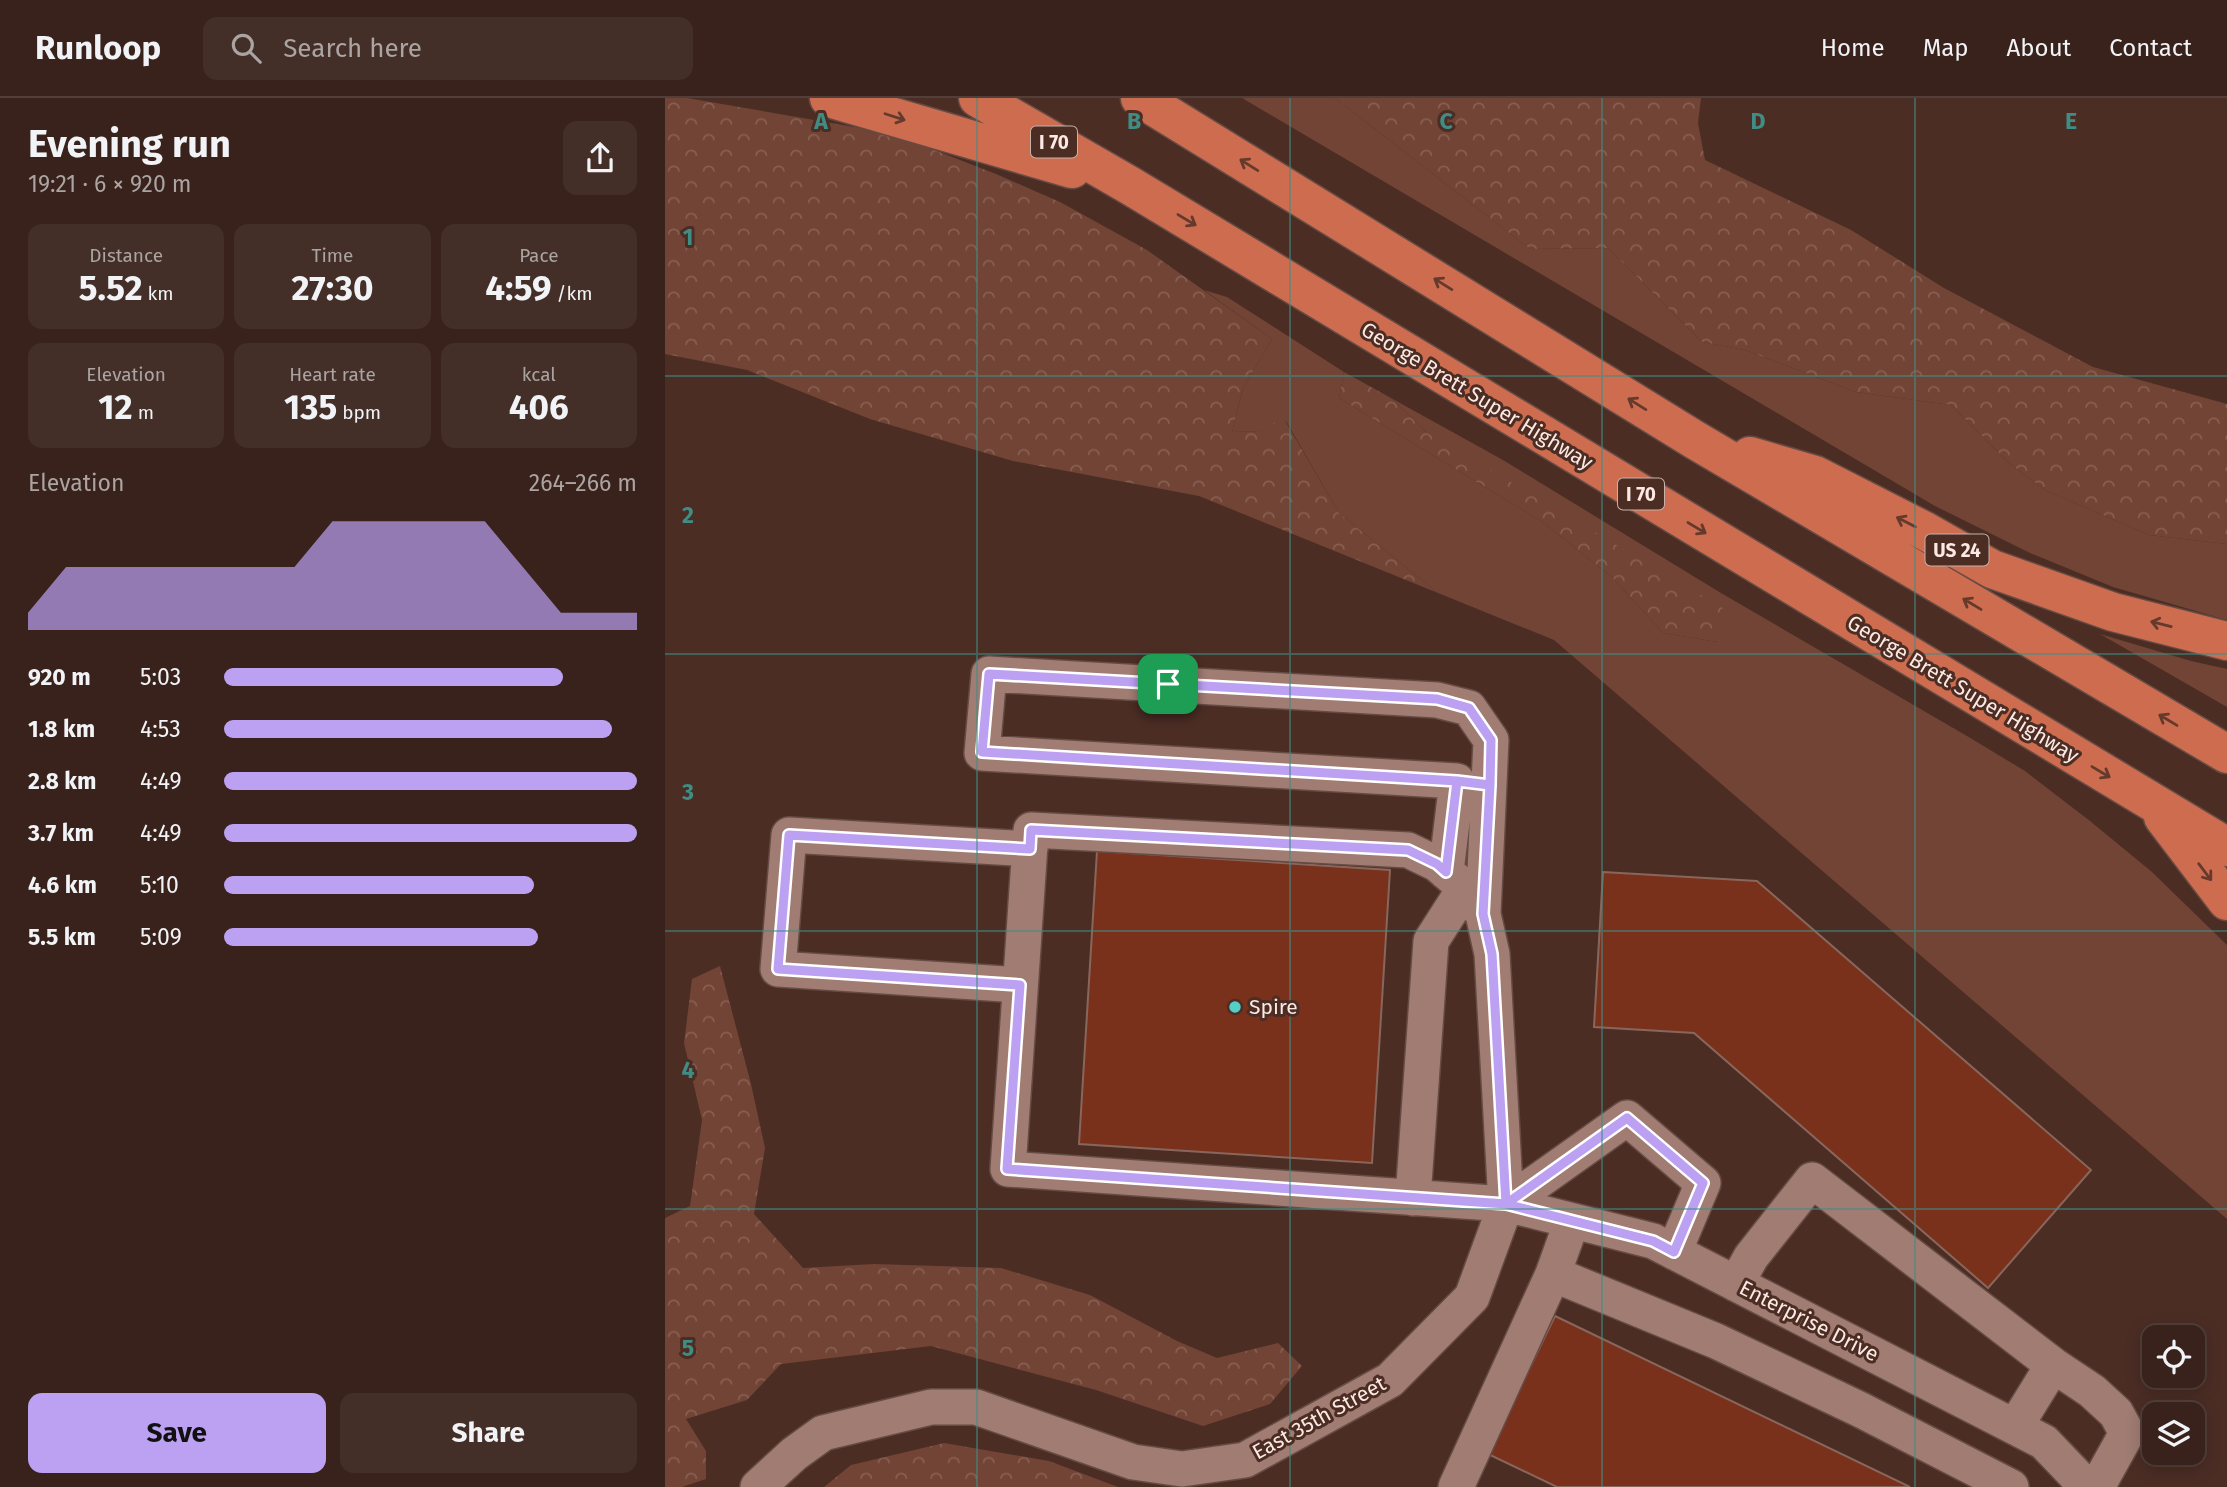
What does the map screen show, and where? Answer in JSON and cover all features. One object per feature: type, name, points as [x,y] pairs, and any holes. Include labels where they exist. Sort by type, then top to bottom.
[{"type":"highway","points":[[829,98],[1129,185]]},
{"type":"highway","name":"George Brett Super Highway","points":[[978,98],[1129,185],[2227,847]]},
{"type":"highway","points":[[1140,98],[1695,440],[2227,754]]},
{"type":"highway","name":"US 24","points":[[1695,440],[1815,475],[1925,531],[1992,569],[2113,612],[2227,641]]},
{"type":"highway","points":[[2153,804],[2227,901]]},
{"type":"street","points":[[1413,1198],[1431,941],[1465,891],[1473,783],[1491,740],[1469,708],[1437,699],[989,674],[982,752],[1473,783]]},
{"type":"street","points":[[1465,891],[1473,783]]},
{"type":"street","points":[[1030,849],[789,835],[778,969],[1020,985],[1030,849],[1031,830],[1408,850],[1437,864],[1465,891]]},
{"type":"street","name":"East 35th Street","points":[[758,1487],[794,1454],[823,1433],[931,1407],[976,1407],[1133,1461],[1182,1469],[1245,1460],[1390,1380],[1472,1297],[1506,1204],[1492,954],[1465,891]]},
{"type":"street","name":"Enterprise Drive","points":[[1020,985],[1007,1169],[1506,1204],[1653,1241],[2044,1442],[2087,1487]]},
{"type":"street","points":[[1506,1204],[1627,1118],[1703,1183],[1674,1252]]},
{"type":"street","points":[[1736,1284],[1751,1257],[1812,1180],[2053,1365],[2092,1391],[2116,1413],[2127,1433],[2097,1487]]},
{"type":"street","points":[[1456,1487],[1553,1275],[1572,1221]]},
{"type":"street","points":[[1553,1275],[1716,1341],[1861,1410],[2011,1487]]},
{"type":"street","points":[[2015,1427],[2053,1365]]},
{"type":"green space","points":[[665,98],[687,98],[866,129],[924,146],[1060,202],[1147,250],[1272,339],[1243,388],[1232,432],[1262,431],[1283,417],[1339,513],[1438,593],[1199,496],[1013,461],[870,419],[747,370],[665,354]]},
{"type":"green space","points":[[1242,98],[1335,98],[1530,249],[1608,248],[1702,342],[1745,350],[1856,392],[1951,405],[2009,463],[2045,490],[2149,535],[2227,544],[2227,620],[2113,587],[2030,553],[1935,506]]},
{"type":"green space","points":[[1335,98],[1701,98],[1698,123],[1705,160],[1851,230],[1944,288],[2093,367],[2227,404],[2227,544],[2149,535],[2045,490],[2009,463],[1951,405],[1856,392],[1745,350],[1702,342],[1608,248],[1530,249]]},
{"type":"green space","points":[[1204,290],[1227,297],[1344,372],[1339,398],[1544,523],[1612,577],[1663,633],[1718,642],[1426,432],[1391,398],[1503,460],[1721,593],[2025,771],[2152,872],[2227,945],[2227,1219],[1554,640],[1438,593],[1339,513],[1286,421],[1262,431],[1232,432],[1243,388],[1272,339]]},
{"type":"green space","points":[[1344,372],[1391,398],[1426,432],[1726,610],[1718,642],[1663,633],[1612,577],[1544,523],[1339,398]]},
{"type":"green space","points":[[2100,634],[2227,669],[2227,707]]},
{"type":"green space","points":[[720,966],[765,1148],[754,1214],[803,1268],[874,1264],[1001,1268],[1090,1295],[1177,1341],[1217,1358],[1278,1343],[1302,1366],[1270,1404],[1203,1426],[1096,1390],[931,1346],[781,1364],[747,1400],[686,1419],[706,1451],[706,1479],[682,1487],[665,1487],[665,1218],[690,1206],[702,1120],[684,1043],[692,979]]},
{"type":"green space","points":[[944,1443],[1049,1461],[1118,1487],[824,1487],[851,1465]]},
{"type":"building","name":"Spire","points":[[1097,851],[1390,870],[1372,1163],[1079,1144]]},
{"type":"building","points":[[1603,872],[1757,881],[2091,1170],[1988,1288],[1694,1033],[1594,1027]]},
{"type":"building","points":[[1555,1316],[1910,1487],[1557,1487],[1488,1454]]},
{"type":"place","name":"Spire","points":[[1235,1007]]},
{"type":"route","points":[[1168,684],[989,674],[982,752],[1457,781],[1490,785],[1483,914],[1492,954],[1506,1204],[1627,1118],[1703,1183],[1674,1252],[1653,1241],[1506,1204],[1007,1169],[1020,985],[778,969],[789,835],[1030,849],[1031,830],[1408,850],[1437,864],[1446,872],[1457,781],[1490,785],[1491,740],[1469,708],[1437,699],[1168,684]]}]
